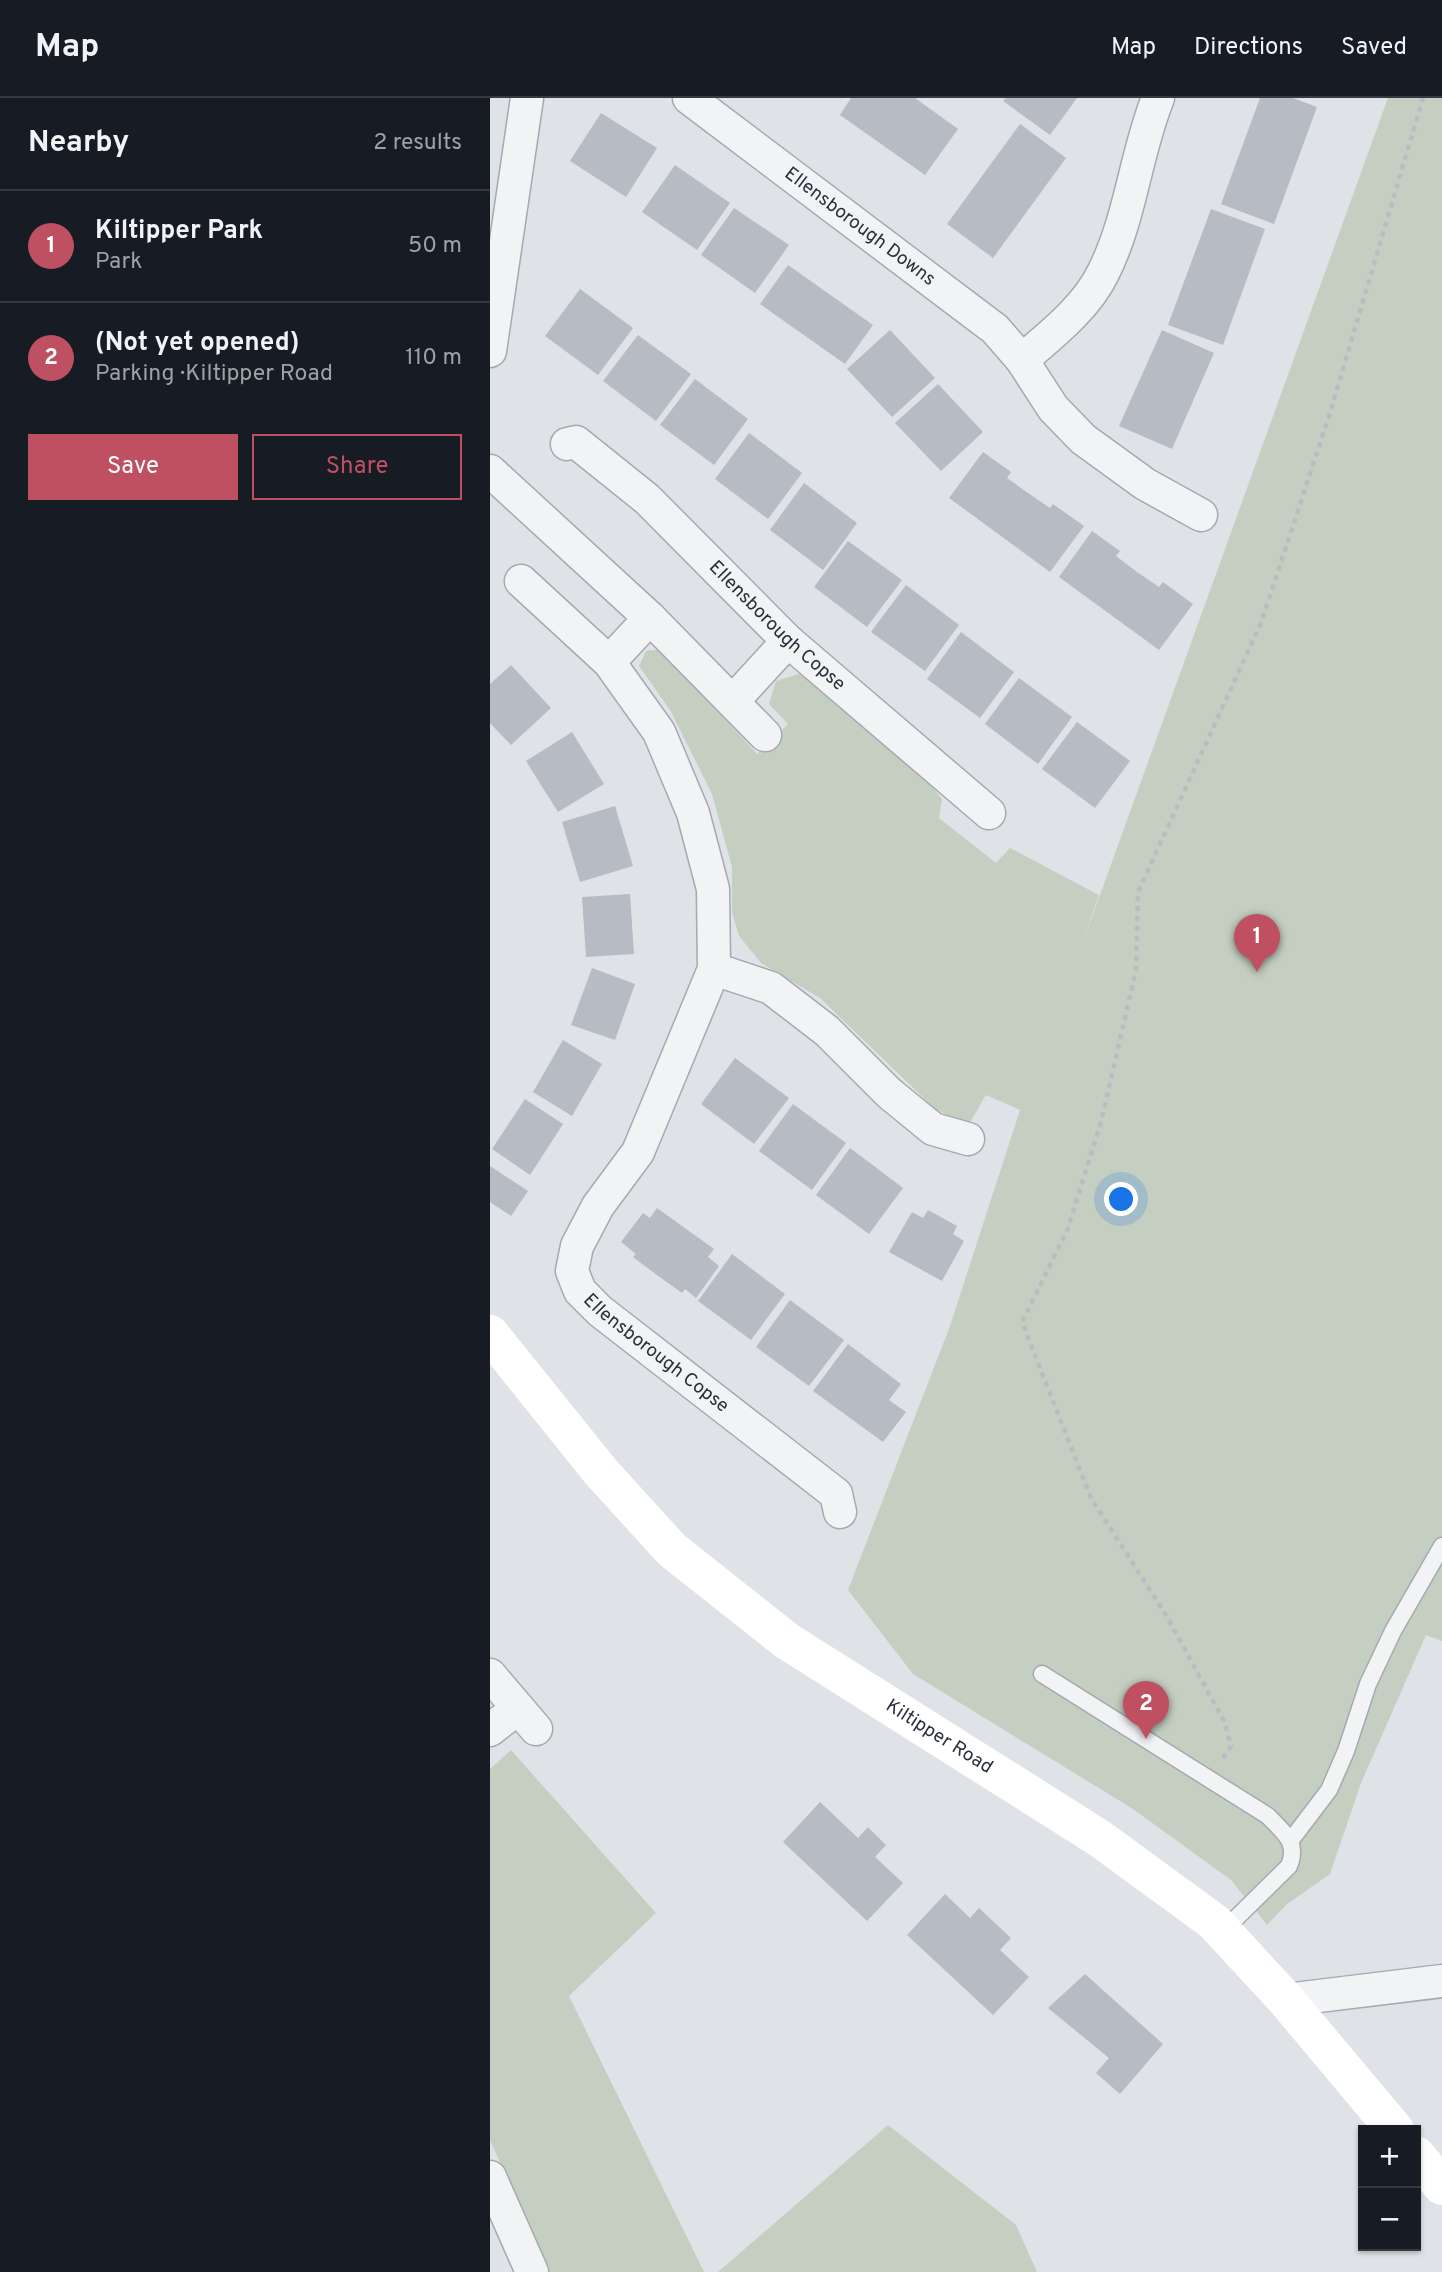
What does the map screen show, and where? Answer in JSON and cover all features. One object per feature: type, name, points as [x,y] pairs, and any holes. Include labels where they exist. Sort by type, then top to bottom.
[{"type":"street","points":[[490,351],[527,98]]},
{"type":"street","name":"Ellensborough Downs","points":[[689,98],[995,329],[1022,360],[1053,408],[1083,439],[1145,484],[1201,515]]},
{"type":"street","points":[[1022,360],[1068,319],[1102,275],[1123,223],[1158,98]]},
{"type":"street","name":"Ellensborough Copse","points":[[567,444],[576,442],[647,499],[788,641],[989,813]]},
{"type":"street","points":[[490,471],[650,618],[765,735]]},
{"type":"street","name":"Ellensborough Copse","points":[[522,581],[609,662],[659,732],[693,813],[713,889],[714,968],[638,1152],[598,1206],[577,1246],[572,1271],[580,1291],[600,1311],[836,1494],[840,1513]]},
{"type":"street","points":[[609,662],[650,618]]},
{"type":"street","points":[[733,701],[788,641]]},
{"type":"street","points":[[714,968],[771,988],[827,1031],[889,1093],[933,1129],[968,1139]]},
{"type":"street","name":"Kiltipper Road","points":[[490,1334],[601,1472],[673,1549],[788,1641],[1099,1838],[1158,1879],[1222,1932],[1286,2000],[1391,2125]]},
{"type":"street","points":[[490,1675],[527,1718],[490,1730]]},
{"type":"street","points":[[1286,2000],[1442,1981]]},
{"type":"street","points":[[1421,2161],[1442,2186]]},
{"type":"street","points":[[490,2176],[533,2272]]},
{"type":"lane","points":[[1291,1840],[1329,1790],[1346,1751],[1368,1684],[1393,1630],[1442,1546]]},
{"type":"lane","points":[[1042,1674],[1268,1816],[1291,1840],[1293,1856],[1289,1866],[1222,1932]]},
{"type":"path","points":[[1210,1780],[1231,1746],[1224,1721],[1166,1615],[1091,1498],[1022,1322],[1067,1231],[1101,1122],[1136,970],[1139,891],[1261,623],[1329,416],[1423,98]]},
{"type":"green space","points":[[1388,98],[1442,98],[1442,1641],[1426,1635],[1361,1783],[1330,1874],[1286,1905],[1267,1925],[1231,1880],[1133,1809],[913,1674],[848,1590],[950,1326],[1020,1110],[986,1095],[969,1124],[936,1110],[820,998],[761,963],[739,936],[732,912],[732,867],[712,794],[670,710],[639,666],[646,651],[661,649],[757,754],[788,724],[769,704],[776,681],[802,673],[928,782],[942,799],[939,818],[996,863],[1010,848],[1099,895],[1083,942]]},
{"type":"green space","points":[[511,1750],[656,1913],[569,1996],[704,2272],[549,2272],[490,2140],[490,1769]]},
{"type":"green space","points":[[888,2125],[1016,2225],[1037,2272],[718,2272]]},
{"type":"building","points":[[851,98],[915,98],[958,129],[925,175],[840,115]]},
{"type":"building","points":[[1006,98],[1077,98],[1050,135],[1003,101]]},
{"type":"building","points":[[1260,98],[1293,98],[1317,107],[1274,224],[1221,204]]},
{"type":"building","points":[[601,113],[657,148],[626,197],[570,161]]},
{"type":"building","points":[[1020,124],[1066,158],[993,258],[947,224]]},
{"type":"building","points":[[675,165],[730,203],[697,250],[642,212]]},
{"type":"building","points":[[734,208],[789,245],[755,293],[701,255]]},
{"type":"building","points":[[1211,209],[1265,229],[1223,345],[1168,325]]},
{"type":"building","points":[[788,265],[873,325],[845,364],[760,304]]},
{"type":"building","points":[[580,289],[633,328],[598,375],[545,336]]},
{"type":"building","points":[[890,330],[935,378],[892,417],[847,369]]},
{"type":"building","points":[[1162,330],[1214,353],[1172,449],[1119,426]]},
{"type":"building","points":[[638,335],[691,374],[656,421],[603,381]]},
{"type":"building","points":[[695,379],[748,419],[714,465],[660,425]]},
{"type":"building","points":[[938,384],[983,432],[941,471],[895,423]]},
{"type":"building","points":[[749,433],[802,473],[768,519],[715,479]]},
{"type":"building","points":[[983,452],[1011,472],[1007,478],[1050,508],[1053,504],[1084,526],[1050,572],[949,498]]},
{"type":"building","points":[[804,483],[857,523],[823,570],[770,530]]},
{"type":"building","points":[[1092,531],[1120,551],[1116,556],[1137,572],[1159,587],[1163,582],[1193,604],[1159,650],[1059,577]]},
{"type":"building","points":[[848,541],[902,580],[867,627],[814,587]]},
{"type":"building","points":[[906,585],[959,625],[925,671],[871,632]]},
{"type":"building","points":[[961,632],[1014,672],[980,718],[927,679]]},
{"type":"building","points":[[511,665],[551,708],[511,745],[490,723],[490,684]]},
{"type":"building","points":[[1019,678],[1072,717],[1038,764],[985,724]]},
{"type":"building","points":[[1077,722],[1130,761],[1095,808],[1042,769]]},
{"type":"building","points":[[572,732],[604,784],[558,812],[526,761]]},
{"type":"building","points":[[615,806],[633,866],[580,882],[562,822]]},
{"type":"building","points":[[630,894],[634,954],[586,957],[582,897]]},
{"type":"building","points":[[592,968],[635,984],[615,1040],[571,1025]]},
{"type":"building","points":[[563,1040],[602,1064],[572,1116],[533,1092]]},
{"type":"building","points":[[735,1058],[789,1098],[754,1144],[701,1104]]},
{"type":"building","points":[[525,1099],[563,1124],[530,1175],[492,1149]]},
{"type":"building","points":[[793,1104],[846,1143],[812,1190],[759,1151]]},
{"type":"building","points":[[850,1148],[903,1188],[869,1234],[816,1195]]},
{"type":"building","points":[[490,1166],[528,1191],[511,1216],[490,1202]]},
{"type":"building","points":[[657,1208],[714,1249],[708,1257],[719,1266],[696,1298],[685,1289],[682,1293],[657,1275],[633,1257],[636,1254],[621,1242],[643,1213],[650,1218]]},
{"type":"building","points":[[928,1210],[957,1226],[953,1234],[964,1241],[942,1281],[889,1252],[912,1212],[923,1218]]},
{"type":"building","points":[[732,1254],[785,1294],[751,1340],[698,1301]]},
{"type":"building","points":[[790,1300],[844,1340],[809,1386],[756,1347]]},
{"type":"building","points":[[848,1344],[901,1384],[889,1400],[906,1412],[883,1442],[813,1391]]},
{"type":"building","points":[[820,1802],[858,1838],[868,1827],[886,1845],[875,1857],[903,1883],[867,1921],[783,1842]]},
{"type":"building","points":[[945,1894],[970,1918],[979,1908],[1011,1938],[1000,1950],[1029,1977],[993,2015],[907,1935]]},
{"type":"building","points":[[1085,1974],[1163,2044],[1120,2094],[1096,2073],[1109,2058],[1048,2008]]},
{"type":"place","name":"Kiltipper Park","points":[[1257,972]]},
{"type":"place","name":"(Not yet opened)","points":[[1146,1739]]}]
